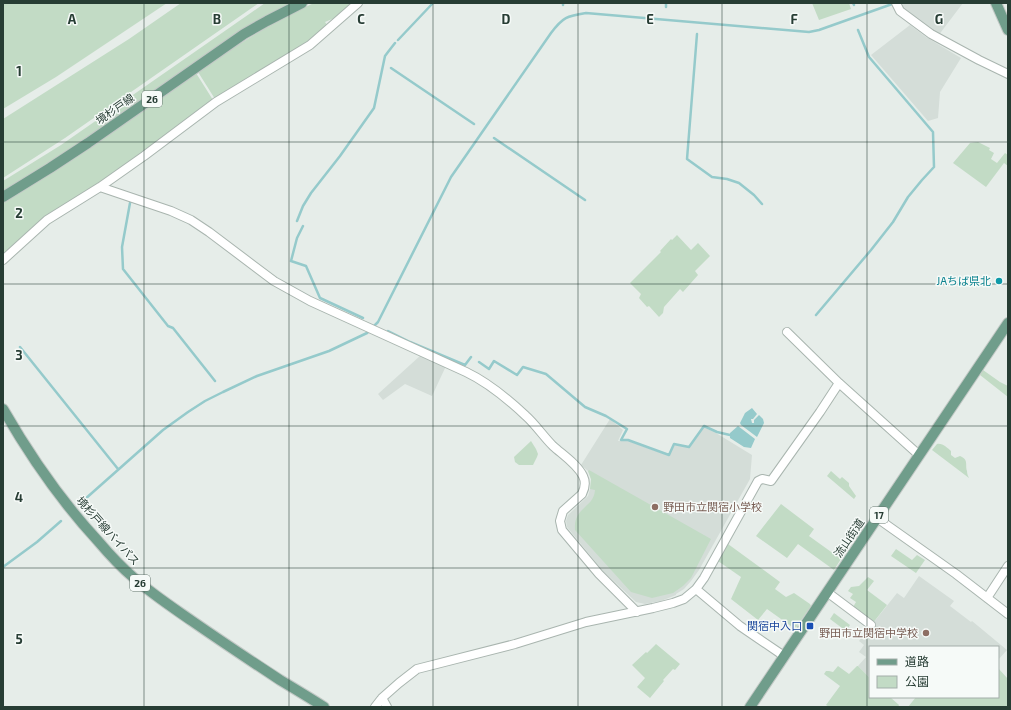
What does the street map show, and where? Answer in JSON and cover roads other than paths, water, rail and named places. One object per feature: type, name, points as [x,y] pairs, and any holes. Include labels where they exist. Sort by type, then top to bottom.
[{"type":"main road","name":"境杉戸線","points":[[3,197],[88,143],[244,34],[302,3]]},
{"type":"main road","points":[[996,3],[1008,30]]},
{"type":"main road","name":"流山街道","points":[[750,707],[1008,323]]},
{"type":"main road","name":"境杉戸線バイパス","points":[[3,409],[37,464],[62,499],[83,525],[133,577],[159,598],[204,630],[281,681],[324,707]]},
{"type":"street","points":[[3,260],[47,220],[100,187],[216,102],[310,45],[358,3]]},
{"type":"street","points":[[897,5],[900,11],[931,34],[1008,74]]},
{"type":"street","points":[[100,187],[171,211],[191,220],[274,281],[310,301],[479,378],[494,389],[526,416],[544,437],[574,464],[583,475],[585,487],[582,494],[563,512],[560,521],[562,530],[599,574],[637,612]]},
{"type":"street","points":[[787,332],[839,383],[919,455]]},
{"type":"street","points":[[375,707],[398,683],[417,670],[515,644],[586,622],[637,612],[684,599],[696,589],[704,578],[758,481],[762,479],[771,481],[839,383]]},
{"type":"street","points":[[877,518],[956,574],[1008,614]]},
{"type":"street","points":[[987,598],[1008,566]]},
{"type":"street","points":[[696,589],[740,626],[784,656]]},
{"type":"street","points":[[827,592],[871,625]]},
{"type":"street","points":[[382,698],[387,707]]},
{"type":"water","points":[[752,408],[757,414],[753,419],[751,419],[752,423],[754,423],[754,420],[759,415],[763,419],[764,423],[757,437],[740,423],[745,413]]},
{"type":"water","points":[[738,426],[755,439],[751,448],[744,447],[730,438],[730,433]]},
{"type":"waterway","points":[[398,40],[433,3]]},
{"type":"waterway","points":[[84,500],[163,430],[205,401],[257,376],[329,351],[367,333],[378,322],[451,177],[551,33],[562,20],[574,15],[586,13],[809,32],[819,30],[895,3]]},
{"type":"waterway","points":[[816,315],[871,250],[893,222],[908,197],[934,167],[933,132],[869,57],[858,30]]},
{"type":"waterway","points":[[697,34],[687,159],[712,177],[727,179],[739,183],[754,195],[762,204]]},
{"type":"waterway","points":[[297,221],[303,206],[311,193],[340,156],[374,108],[385,56],[395,43]]},
{"type":"waterway","points":[[391,68],[474,124]]},
{"type":"waterway","points":[[494,138],[585,200]]},
{"type":"waterway","points":[[130,203],[122,247],[123,269],[168,326],[173,328],[215,381]]},
{"type":"waterway","points":[[303,226],[297,238],[291,261],[306,266],[320,298],[363,318]]},
{"type":"waterway","points":[[388,331],[465,365],[471,357]]},
{"type":"waterway","points":[[20,347],[118,469]]},
{"type":"waterway","points":[[479,362],[489,369],[494,361],[517,375],[523,367],[546,374],[585,407],[606,416],[627,429],[621,440],[628,440],[669,455],[674,444],[689,447],[704,426],[717,432],[730,435]]},
{"type":"waterway","points":[[3,567],[37,542],[61,521]]},
{"type":"place","name":"JAちば県北","points":[[999,281]]},
{"type":"place","name":"野田市立関宿小学校","points":[[655,507]]},
{"type":"place","name":"関宿中入口","points":[[810,626]]},
{"type":"place","name":"野田市立関宿中学校","points":[[926,633]]}]
